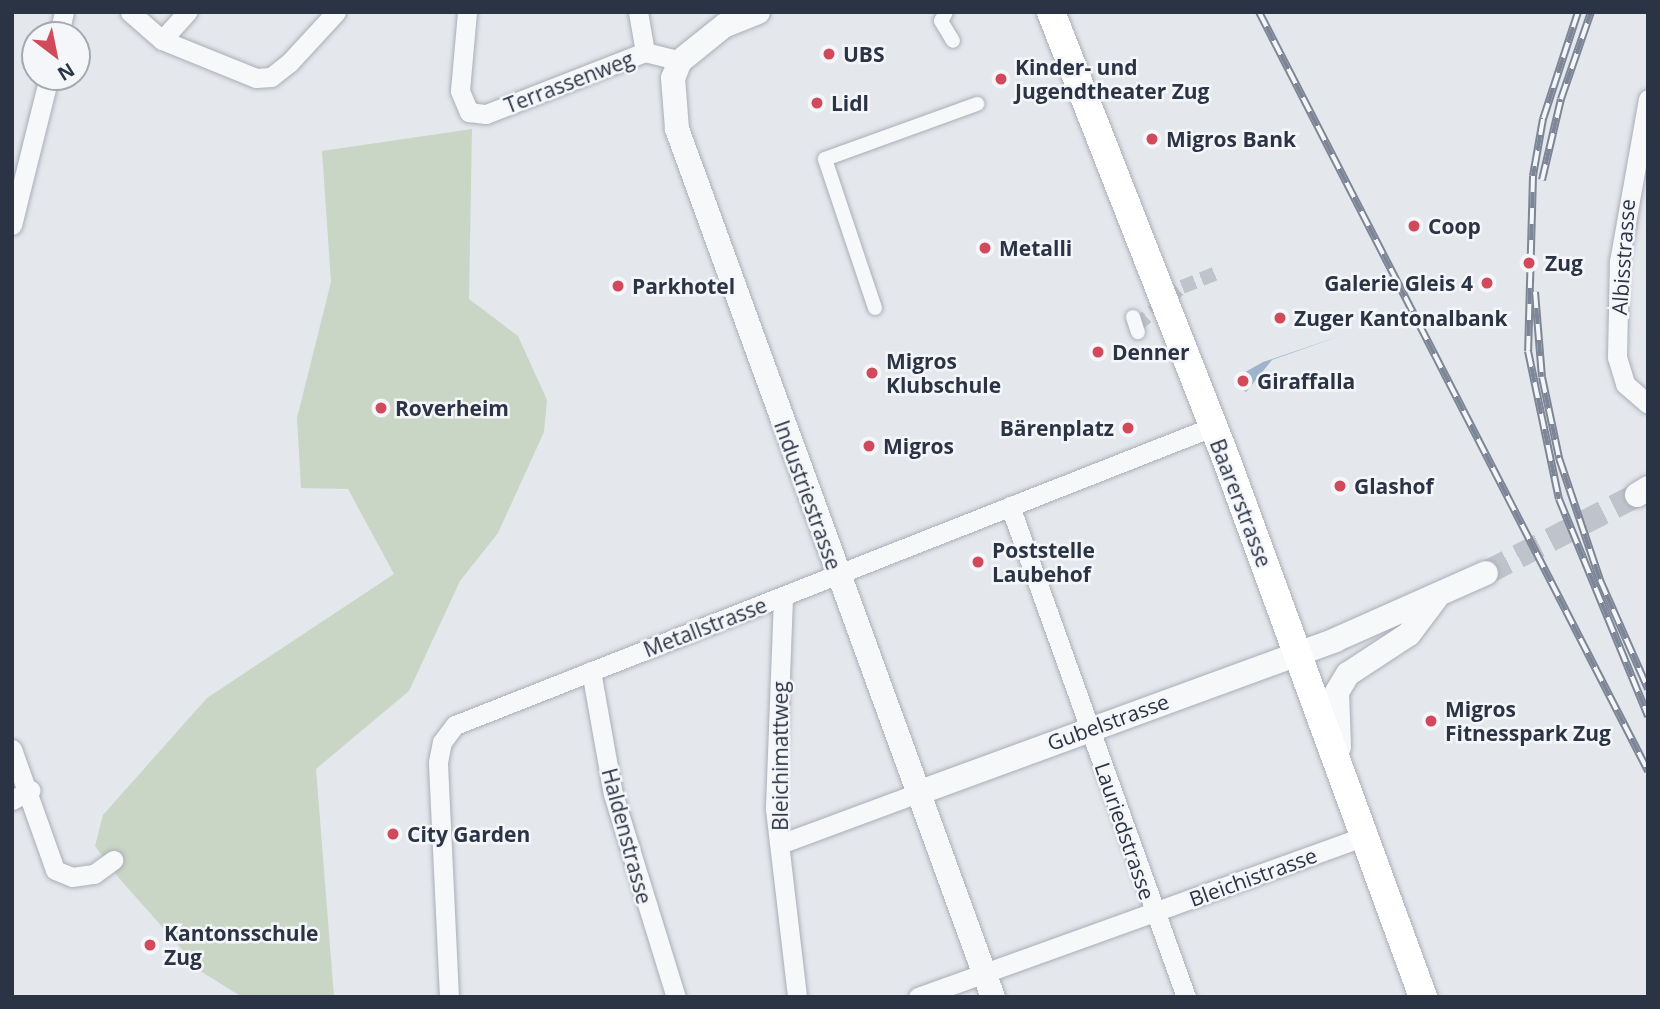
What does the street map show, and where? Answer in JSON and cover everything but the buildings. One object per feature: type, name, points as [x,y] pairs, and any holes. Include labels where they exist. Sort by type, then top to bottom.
[{"type":"main road","name":"Baarerstrasse","points":[[1051,12],[1212,427],[1423,997]]},
{"type":"street","points":[[130,12],[162,40],[256,78],[271,77],[336,12]]},
{"type":"street","points":[[162,40],[187,12]]},
{"type":"street","name":"Terrassenweg","points":[[467,12],[460,91],[468,111],[486,114],[645,52]]},
{"type":"street","points":[[638,12],[645,52],[680,61],[716,30],[758,12]]},
{"type":"street","points":[[946,12],[942,21],[953,41]]},
{"type":"street","name":"Industriestrasse","points":[[680,61],[673,78],[677,129],[993,997]]},
{"type":"street","points":[[12,225],[46,91]]},
{"type":"street","name":"Albisstrasse","points":[[1648,99],[1619,261],[1618,357],[1625,384],[1648,404]]},
{"type":"street","points":[[875,308],[825,159],[977,104]]},
{"type":"street","name":"Metallstrasse","points":[[449,997],[438,762],[442,742],[455,725],[1212,427]]},
{"type":"street","points":[[1648,488],[1637,495],[1648,494]]},
{"type":"street","name":"Lauriedstrasse","points":[[1010,506],[1153,913],[1186,997]]},
{"type":"street","name":"Gubelstrasse","points":[[780,844],[1297,653],[1436,598],[1486,573]]},
{"type":"street","name":"Bleichimattweg","points":[[783,598],[780,844],[797,997]]},
{"type":"street","name":"Gubelstrasse","points":[[1345,789],[1337,692],[1367,658],[1409,634],[1436,598]]},
{"type":"street","name":"Haldenstrasse","points":[[591,671],[613,794],[677,997]]},
{"type":"street","points":[[12,749],[31,790],[55,870],[72,877],[94,874],[113,860]]},
{"type":"street","points":[[12,800],[31,790]]},
{"type":"street","name":"Bleichistrasse","points":[[984,972],[1363,837]]},
{"type":"street","points":[[918,997],[984,972]]},
{"type":"green space","points":[[472,129],[469,299],[518,336],[547,400],[544,432],[498,533],[460,581],[409,691],[316,769],[334,997],[242,997],[202,972],[119,878],[95,846],[103,815],[207,698],[394,574],[348,489],[301,488],[297,418],[331,282],[322,151]]},
{"type":"water","points":[[1340,336],[1272,360],[1246,392],[1238,386],[1240,375],[1263,362]]},
{"type":"tunnel","points":[[1136,326],[1182,287],[1217,273]]},
{"type":"tunnel","points":[[1486,573],[1637,495]]},
{"type":"railway","points":[[1259,12],[1648,771]]},
{"type":"railway","points":[[1578,12],[1543,119],[1533,176],[1528,351],[1559,499],[1648,716]]},
{"type":"railway","points":[[1542,180],[1561,99],[1591,12]]},
{"type":"railway","points":[[1535,292],[1542,377],[1559,458],[1600,580],[1648,689]]},
{"type":"place","name":"UBS","points":[[829,54]]},
{"type":"place","name":"Kinder- und Jugendtheater Zug","points":[[1001,79]]},
{"type":"place","name":"Lidl","points":[[817,103]]},
{"type":"place","name":"Migros Bank","points":[[1152,139]]},
{"type":"place","name":"Coop","points":[[1414,226]]},
{"type":"place","name":"Metalli","points":[[985,248]]},
{"type":"place","name":"Zug","points":[[1529,263]]},
{"type":"place","name":"Galerie Gleis 4","points":[[1487,283]]},
{"type":"place","name":"Parkhotel","points":[[618,286]]},
{"type":"place","name":"Zuger Kantonalbank","points":[[1280,318]]},
{"type":"place","name":"Denner","points":[[1098,352]]},
{"type":"place","name":"Migros Klubschule","points":[[872,373]]},
{"type":"place","name":"Giraffalla","points":[[1243,381]]},
{"type":"place","name":"Roverheim","points":[[381,408]]},
{"type":"place","name":"Bärenplatz","points":[[1128,428]]},
{"type":"place","name":"Migros","points":[[869,446]]},
{"type":"place","name":"Glashof","points":[[1340,486]]},
{"type":"place","name":"Poststelle Laubehof","points":[[978,562]]},
{"type":"place","name":"Migros Fitnesspark Zug","points":[[1431,721]]},
{"type":"place","name":"City Garden","points":[[393,834]]},
{"type":"place","name":"Kantonsschule Zug","points":[[150,945]]}]
